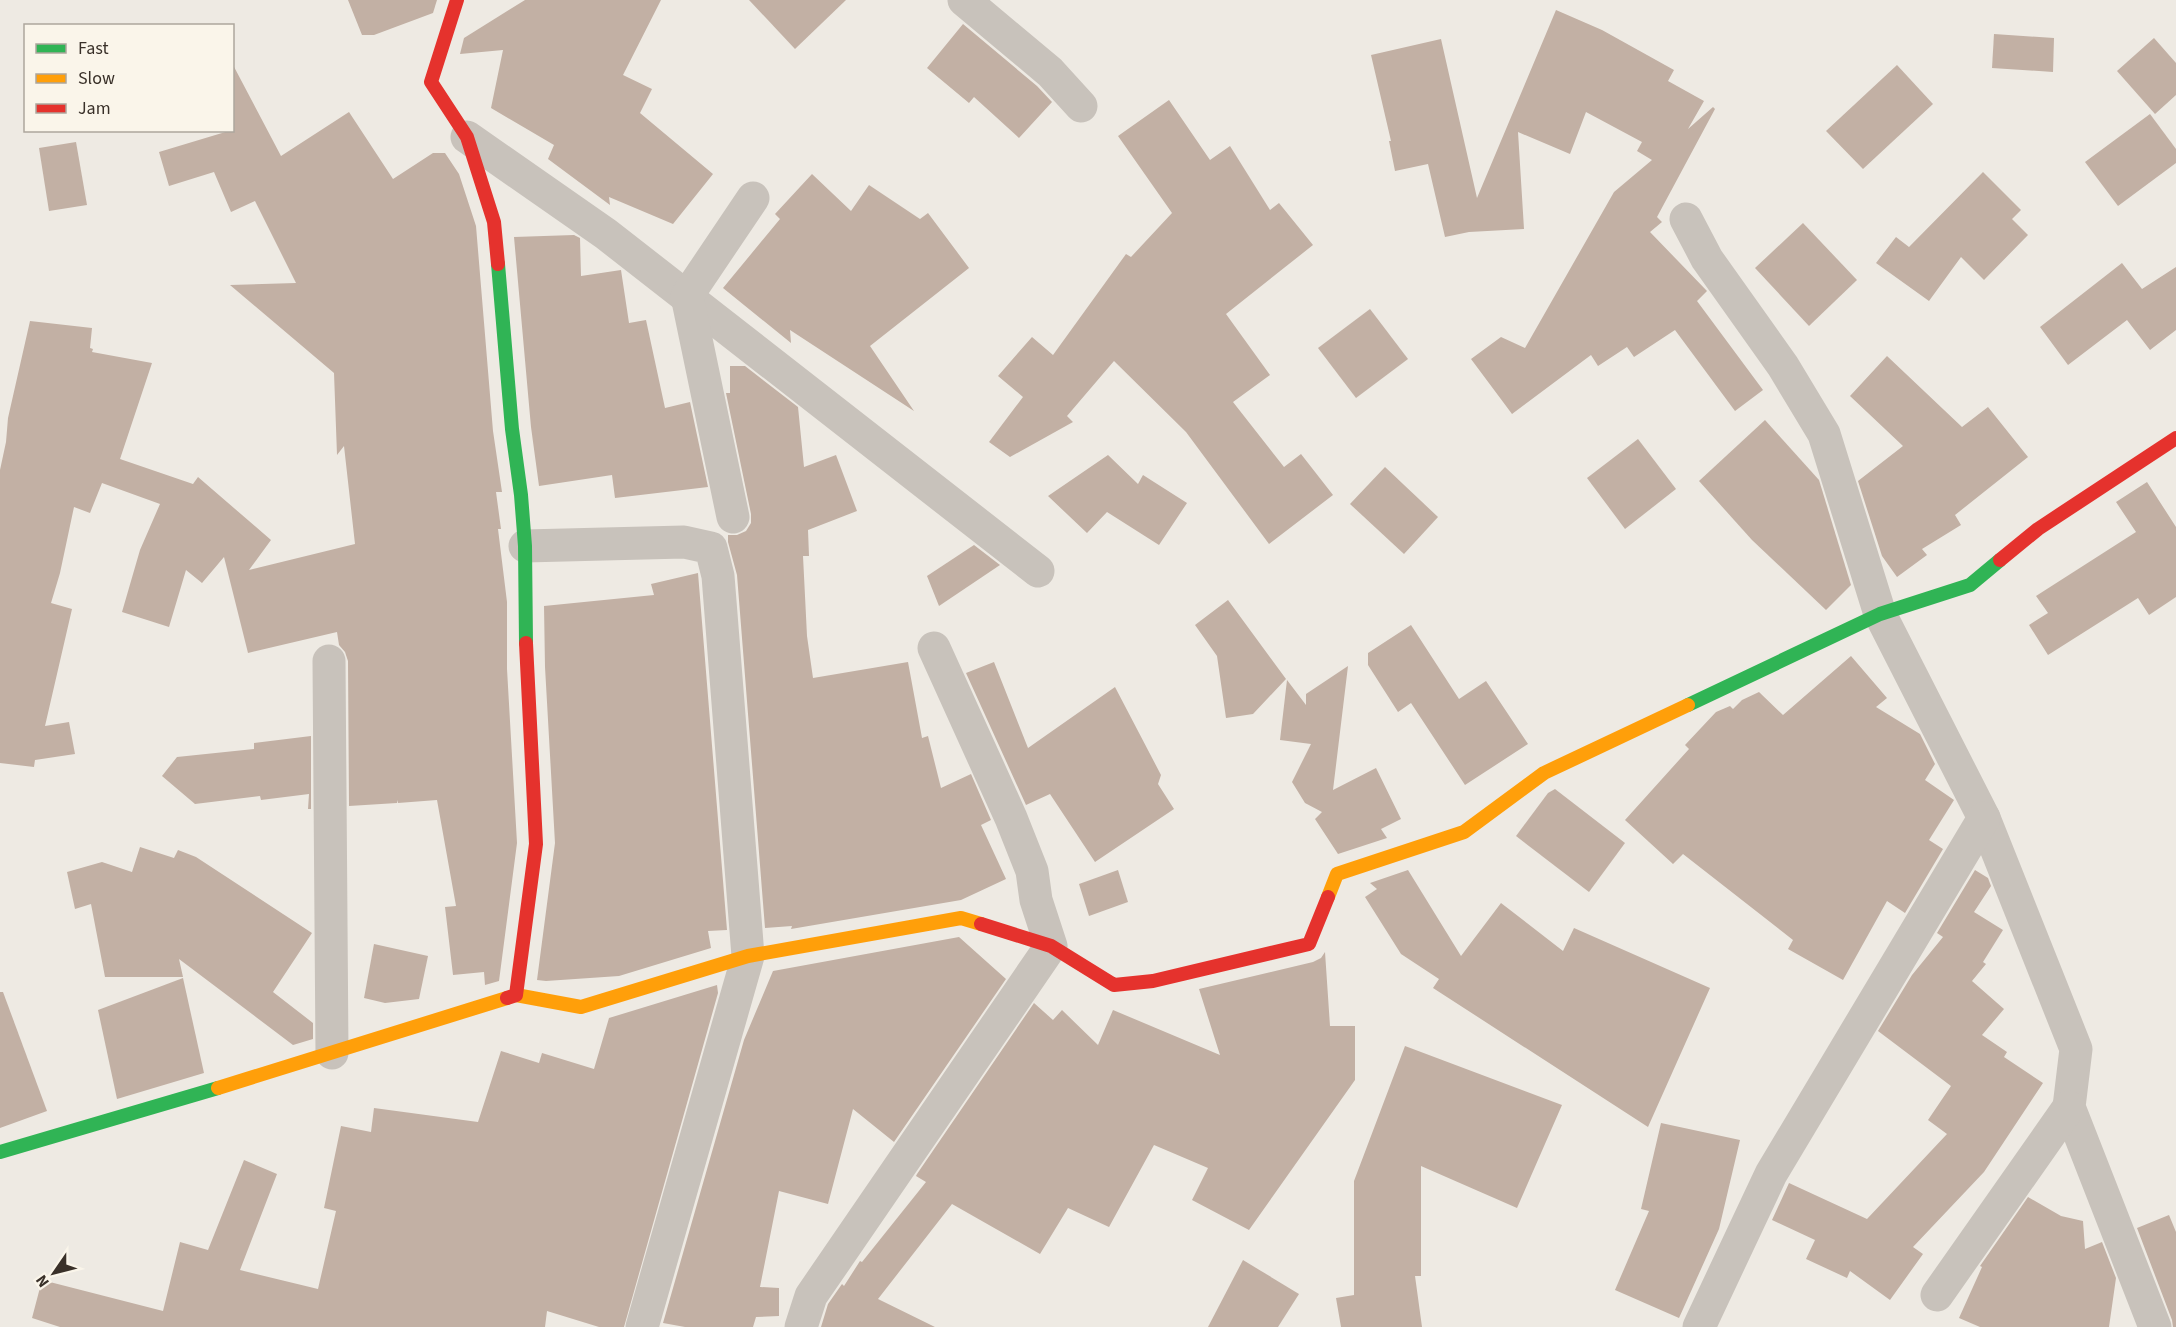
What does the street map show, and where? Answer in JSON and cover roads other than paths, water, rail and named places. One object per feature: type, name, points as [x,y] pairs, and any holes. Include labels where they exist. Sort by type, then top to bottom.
[{"type":"street","points":[[457,0],[431,81],[467,137],[494,222],[525,546],[526,668],[536,844],[516,995]]},
{"type":"street","points":[[964,0],[1050,72],[1081,106]]},
{"type":"street","points":[[467,137],[606,234],[1038,571]]},
{"type":"street","points":[[733,517],[687,296],[753,198]]},
{"type":"street","points":[[1686,219],[1707,260],[1783,366],[1824,434],[1880,614],[1984,818],[2076,1049],[2069,1107],[1937,1296]]},
{"type":"street","points":[[0,1152],[176,1101],[516,995],[581,1007],[748,956],[961,918],[1051,945],[1114,985],[1153,981],[1309,944],[1337,874],[1464,831],[1544,773],[1880,614],[1970,585],[2038,529],[2176,438]]},
{"type":"street","points":[[525,546],[684,542],[711,548],[718,576],[748,956],[642,1327]]},
{"type":"street","points":[[934,648],[1011,818],[1032,871],[1036,900],[1051,945]]},
{"type":"street","points":[[329,661],[332,1053]]},
{"type":"street","points":[[1699,1327],[1771,1173],[1984,818]]},
{"type":"street","points":[[801,1327],[811,1296],[1051,945]]},
{"type":"street","points":[[2069,1107],[2155,1327]]}]
